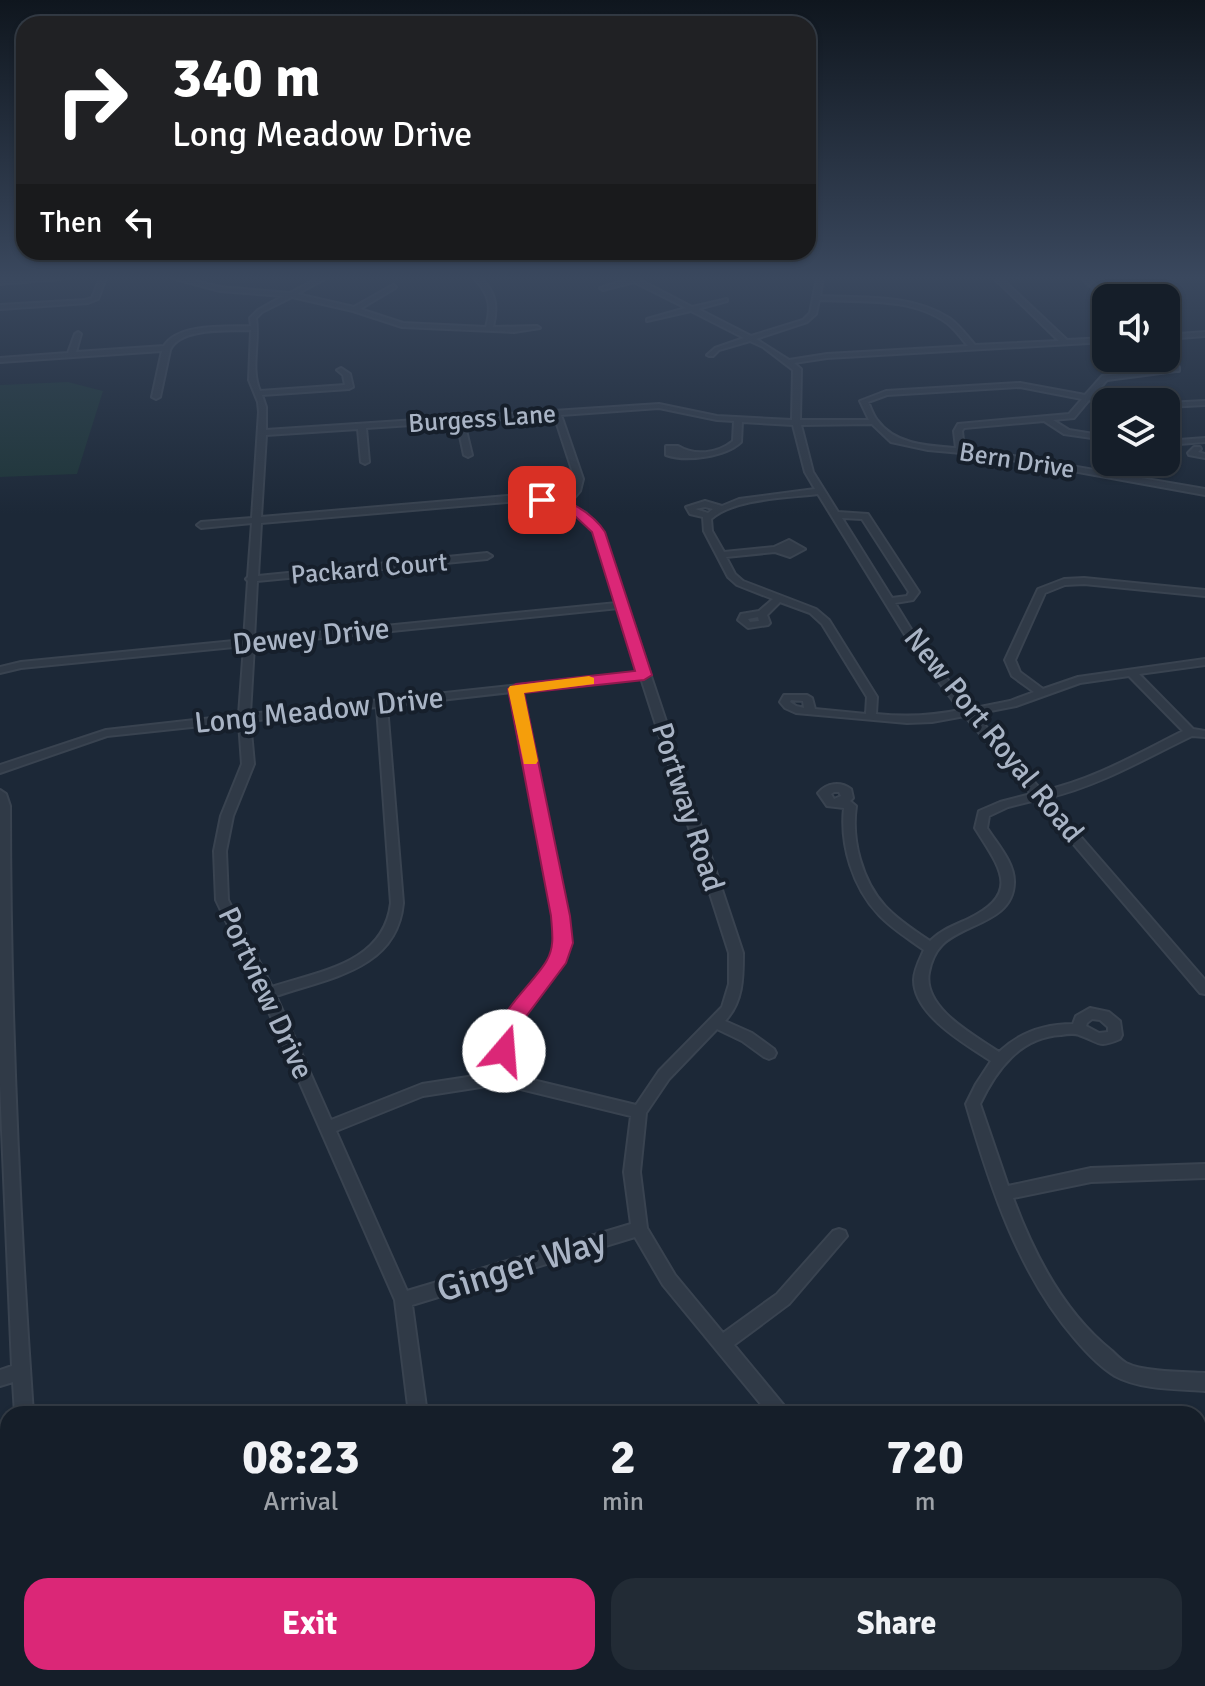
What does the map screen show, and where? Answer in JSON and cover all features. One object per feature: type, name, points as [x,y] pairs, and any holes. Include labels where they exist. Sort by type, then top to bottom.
[{"type":"street","points":[[0,360],[34,357]]},
{"type":"street","points":[[156,397],[166,357]]},
{"type":"street","name":"Portview Drive","points":[[253,357],[252,376],[263,401],[244,719],[248,764],[227,816],[220,851],[222,900],[268,994],[403,1300],[417,1406]]},
{"type":"street","points":[[780,357],[789,362],[823,357]]},
{"type":"street","name":"New Port Royal Road","points":[[789,362],[797,369],[799,380],[795,395],[809,472],[915,643],[967,712],[1205,989]]},
{"type":"street","points":[[259,393],[349,387],[346,374],[341,370]]},
{"type":"street","points":[[960,450],[958,431],[961,426],[1071,416],[1105,378],[1152,372]]},
{"type":"street","points":[[800,423],[874,422],[864,401],[886,393],[1020,385],[1092,399]]},
{"type":"street","points":[[1180,404],[1205,403]]},
{"type":"street","name":"Burgess Lane","points":[[262,433],[659,406],[738,420],[800,423]]},
{"type":"street","points":[[557,413],[579,479],[576,491],[564,505]]},
{"type":"street","points":[[1046,419],[1067,432],[1092,436]]},
{"type":"street","points":[[460,420],[468,455]]},
{"type":"street","points":[[684,454],[728,451],[737,442],[738,420]]},
{"type":"street","name":"Bern Drive","points":[[874,422],[894,440],[928,448],[960,450],[1205,492]]},
{"type":"street","points":[[362,426],[365,462]]},
{"type":"street","points":[[1180,442],[1205,440]]},
{"type":"street","points":[[1190,441],[1202,452]]},
{"type":"street","points":[[721,508],[705,504],[690,507],[693,512],[709,516],[739,502],[821,491]]},
{"type":"street","name":"Portway Road","points":[[201,525],[518,498],[564,505],[592,523],[599,532],[736,953],[736,984],[728,1009],[664,1075],[639,1112],[632,1172],[639,1229],[669,1280],[773,1406]]},
{"type":"street","points":[[836,515],[865,516],[914,592],[910,598],[889,601]]},
{"type":"street","points":[[709,516],[708,531],[731,575],[740,583],[813,611],[826,622],[872,697],[871,717]]},
{"type":"street","points":[[721,555],[776,549]]},
{"type":"street","name":"Packard Court","points":[[251,579],[487,556]]},
{"type":"street","points":[[1040,692],[1016,674],[1010,660],[1041,591],[1064,582],[1084,581],[1205,593]]},
{"type":"street","points":[[762,614],[780,597]]},
{"type":"street","name":"Dewey Drive","points":[[0,670],[622,605]]},
{"type":"street","points":[[810,709],[907,720],[1012,704],[1078,680],[1205,662]]},
{"type":"street","points":[[1132,673],[1190,732]]},
{"type":"street","name":"Long Meadow Drive","points":[[0,769],[106,733],[644,675]]},
{"type":"street","points":[[500,1078],[509,1024],[556,963],[563,943],[516,689]]},
{"type":"street","points":[[268,994],[369,956],[387,937],[396,921],[382,705]]},
{"type":"street","points":[[997,1058],[955,1029],[922,991],[921,971],[931,948],[942,937],[990,913],[1001,902],[1009,884],[1006,871],[981,828],[983,814],[994,806],[1042,797],[1084,784],[1190,732],[1205,734]]},
{"type":"street","points":[[0,794],[4,806],[1,947],[5,1170],[23,1406]]},
{"type":"street","points":[[841,802],[850,806],[850,843],[859,878],[870,900],[893,922],[931,948]]},
{"type":"street","points":[[717,1023],[769,1053]]},
{"type":"street","points":[[1079,1029],[1050,1031],[1012,1047],[997,1058],[973,1104],[1002,1194],[1064,1317],[1122,1371],[1175,1381],[1205,1382]]},
{"type":"street","points":[[328,1128],[422,1090],[500,1078],[639,1112]]},
{"type":"street","points":[[1002,1194],[1091,1175],[1205,1171]]},
{"type":"street","name":"Ginger Way","points":[[403,1300],[639,1229]]},
{"type":"street","points":[[722,1344],[783,1299],[839,1236]]},
{"type":"street","points":[[0,1378],[21,1371]]},
{"type":"green space","points":[[68,382],[103,391],[77,474],[0,477],[0,385]]},
{"type":"slow traffic","points":[[530,761],[516,689],[589,681]]},
{"type":"route","points":[[504,1051],[509,1024],[556,963],[563,943],[516,689],[644,675],[599,532],[578,512],[542,500]]}]
